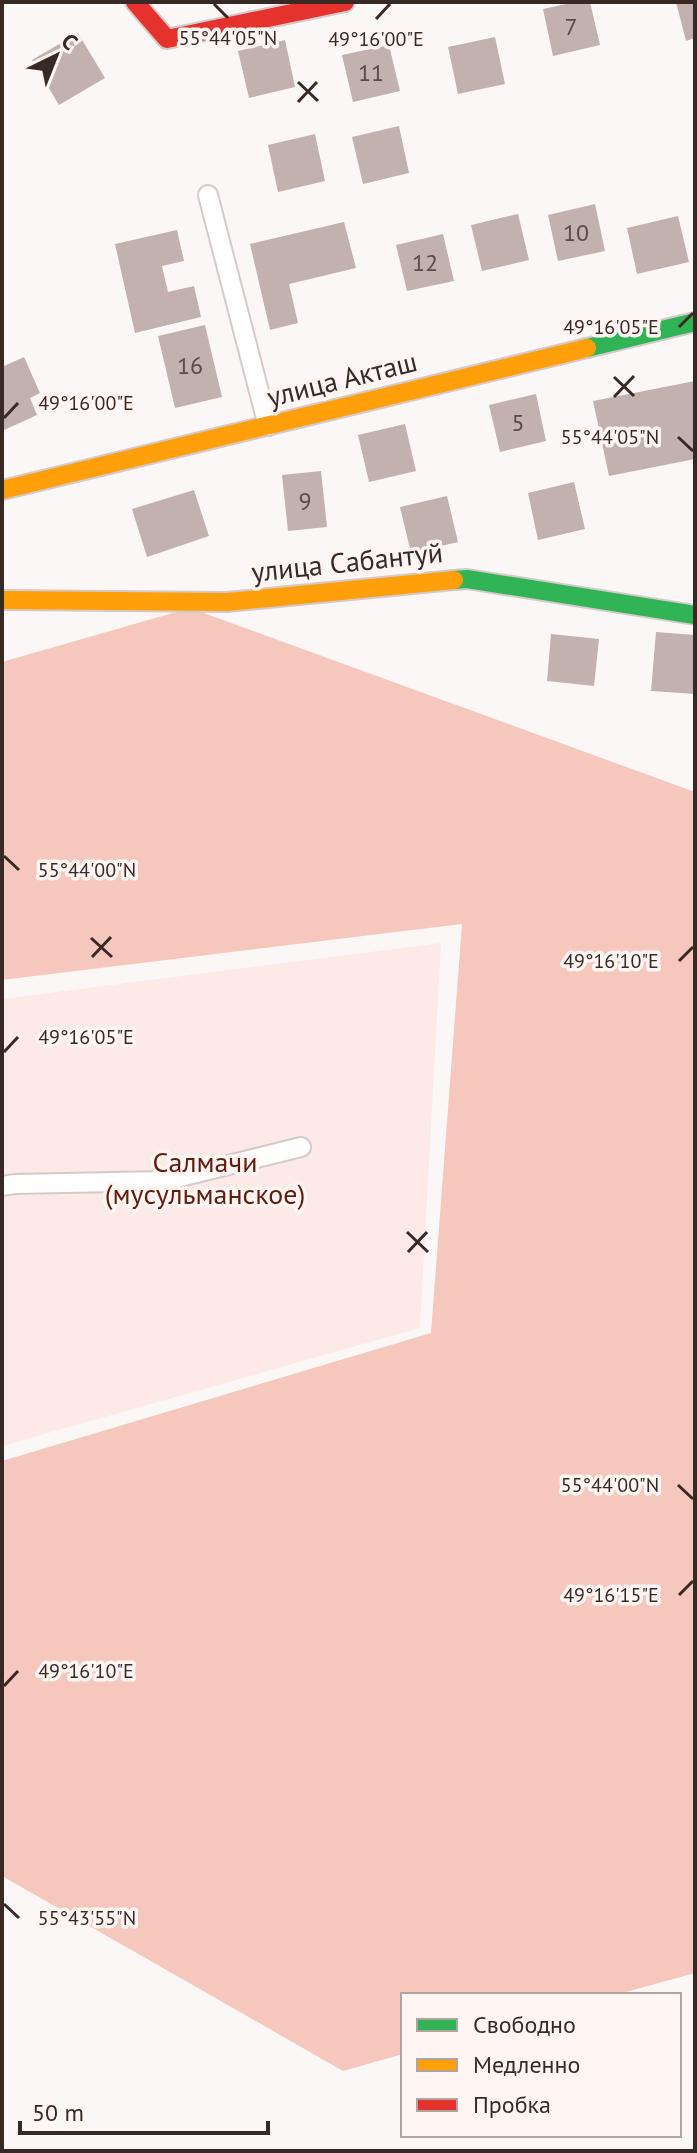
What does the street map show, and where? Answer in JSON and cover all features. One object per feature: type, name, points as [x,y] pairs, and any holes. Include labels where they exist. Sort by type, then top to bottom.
[{"type":"street","points":[[135,2],[167,39],[345,2]]},
{"type":"street","name":"улица Акташ","points":[[2,490],[695,322]]},
{"type":"street","name":"улица Сабантуй","points":[[2,600],[227,602],[467,579],[695,615]]},
{"type":"lane","points":[[208,195],[268,426]]},
{"type":"lane","points":[[2,1186],[164,1181],[301,1147]]},
{"type":"green space","name":"Салмачи (мусульманское)","points":[[441,943],[420,1328],[2,1446],[2,999]]},
{"type":"shaded area","points":[[190,608],[695,792],[695,1973],[622,1993],[401,1993],[401,2055],[343,2071],[2,1876],[2,1461],[431,1333],[462,924],[2,980],[2,662]]},
{"type":"building","points":[[590,2],[600,45],[553,56],[543,9]]},
{"type":"building","points":[[676,2],[695,2],[695,38],[686,41]]},
{"type":"building","points":[[78,33],[105,78],[59,105],[32,60]]},
{"type":"building","points":[[495,37],[505,84],[458,94],[448,47]]},
{"type":"building","points":[[285,40],[295,87],[249,98],[238,51]]},
{"type":"building","points":[[389,45],[400,91],[353,102],[342,55]]},
{"type":"building","points":[[399,126],[409,173],[363,184],[352,137]]},
{"type":"building","points":[[315,134],[325,181],[278,192],[268,145]]},
{"type":"building","points":[[595,204],[605,251],[558,261],[548,215]]},
{"type":"building","points":[[518,214],[529,260],[482,271],[471,225]]},
{"type":"building","points":[[678,216],[689,262],[637,274],[627,228]]},
{"type":"building","points":[[344,222],[356,268],[289,284],[298,323],[270,330],[250,244]]},
{"type":"building","points":[[177,230],[184,261],[162,266],[168,292],[194,286],[201,317],[135,333],[115,244]]},
{"type":"building","points":[[443,234],[454,281],[407,291],[396,245]]},
{"type":"building","points":[[205,325],[222,397],[175,408],[158,336]]},
{"type":"building","points":[[24,357],[40,393],[30,398],[37,415],[2,431],[2,367]]},
{"type":"building","points":[[695,381],[695,459],[609,476],[593,401]]},
{"type":"building","points":[[536,394],[546,441],[500,452],[489,405]]},
{"type":"building","points":[[405,424],[416,471],[369,482],[358,435]]},
{"type":"building","points":[[321,471],[327,527],[288,531],[282,475]]},
{"type":"building","points":[[574,482],[585,529],[538,540],[528,493]]},
{"type":"building","points":[[194,490],[209,536],[147,557],[132,509]]},
{"type":"building","points":[[447,496],[458,542],[411,553],[400,507]]},
{"type":"building","points":[[656,632],[695,635],[695,694],[651,691]]},
{"type":"building","points":[[551,634],[599,639],[594,686],[547,681]]},
{"type":"traffic: fast","points":[[587,348],[695,322]]},
{"type":"traffic: fast","points":[[454,580],[467,579],[695,615]]},
{"type":"traffic: slow","points":[[2,490],[587,348]]},
{"type":"traffic: slow","points":[[2,600],[227,602],[454,580]]},
{"type":"traffic: jam","points":[[135,2],[167,39],[345,2]]}]
